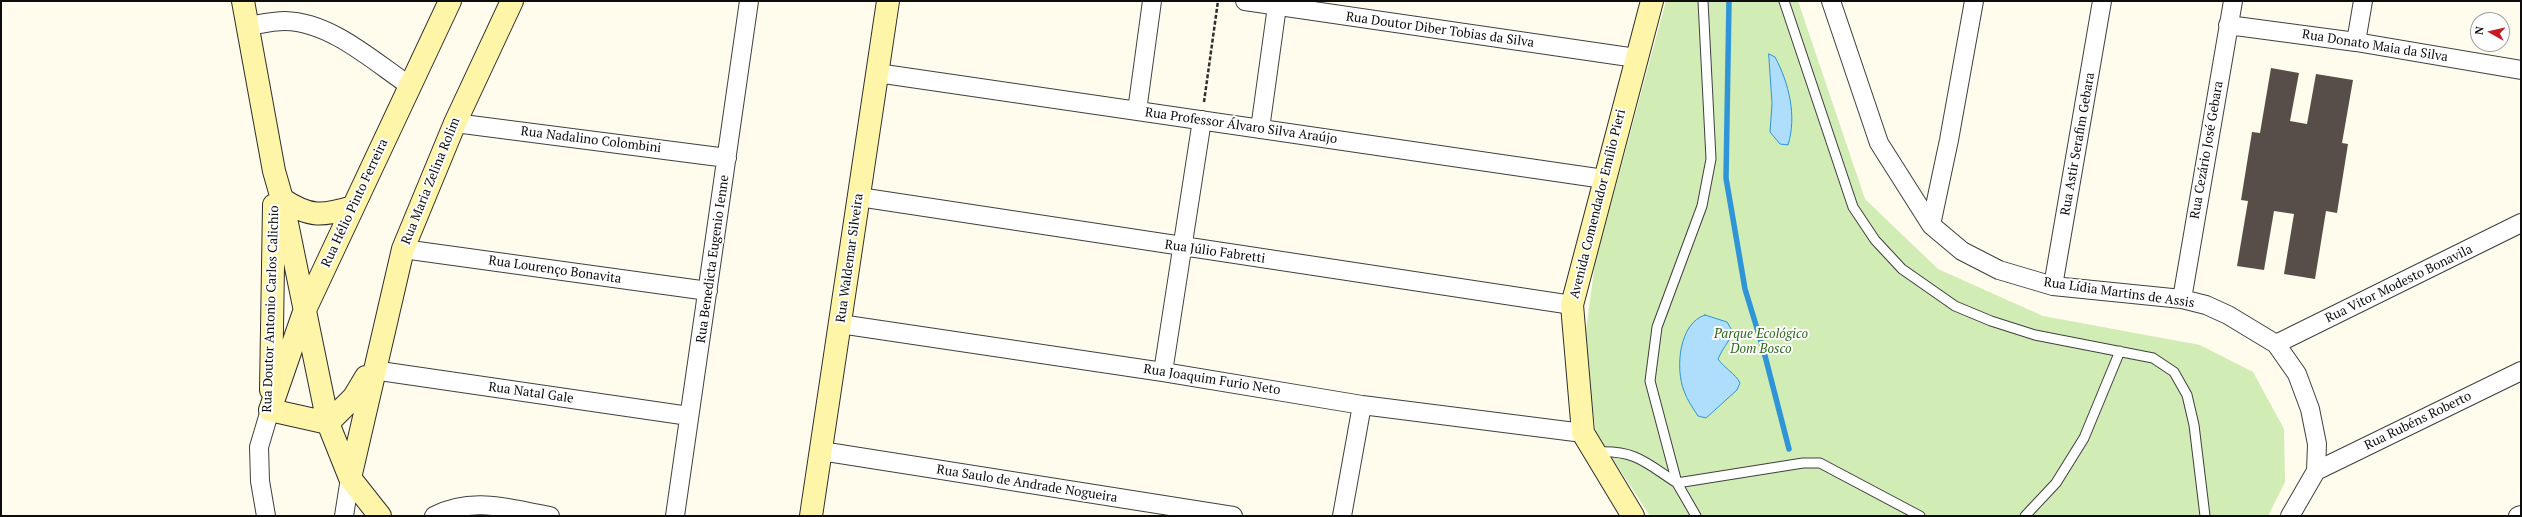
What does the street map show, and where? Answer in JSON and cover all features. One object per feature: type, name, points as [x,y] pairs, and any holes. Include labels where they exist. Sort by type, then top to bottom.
[{"type":"street","name":"Rua Doutor Antonio Carlos Calichio","points":[[244,1],[274,171],[282,199],[328,423],[350,478],[380,516]]},
{"type":"street","name":"Rua Hélio Pinto Ferreira","points":[[270,410],[304,312],[450,1]]},
{"type":"street","name":"Rua Maria Zelina Rolim","points":[[350,478],[373,370],[403,249],[455,123],[512,1]]},
{"type":"street","name":"Rua Benedicta Eugenio Ienne","points":[[674,516],[728,158],[749,1]]},
{"type":"street","name":"Rua Waldemar Silveira","points":[[811,516],[888,1]]},
{"type":"street","points":[[1137,111],[1152,1]]},
{"type":"street","name":"Rua Doutor Diber Tobias da Silva","points":[[1245,1],[1636,58]]},
{"type":"street","name":"Avenida Comendador Emílio Pieri","points":[[1633,516],[1583,433],[1572,305],[1652,1]]},
{"type":"street","name":"Rua Lídia Martins de Assis","points":[[1831,1],[1879,143],[1931,225],[1962,251],[1999,270],[2053,286],[2182,299],[2206,305],[2228,315],[2276,344],[2297,374],[2310,409],[2317,444],[2316,472],[2290,516]]},
{"type":"street","points":[[1931,225],[1949,140],[1974,1]]},
{"type":"street","name":"Rua Astir Serafim Gebara","points":[[2053,286],[2102,1]]},
{"type":"street","name":"Rua Cezário José Gebara","points":[[2182,299],[2232,1]]},
{"type":"street","points":[[2356,42],[2363,1]]},
{"type":"street","points":[[1260,129],[1277,6]]},
{"type":"street","points":[[248,26],[284,21],[318,28],[333,35],[410,86]]},
{"type":"street","name":"Rua Donato Maia da Silva","points":[[2228,25],[2356,42],[2521,70]]},
{"type":"street","name":"Rua Professor Álvaro Silva Araújo","points":[[877,73],[1604,179]]},
{"type":"street","points":[[1164,372],[1181,247],[1202,120]]},
{"type":"street","name":"Rua Nadalino Colombini","points":[[455,123],[728,158]]},
{"type":"street","name":"Rua Doutor Antonio Carlos Calichio","points":[[266,516],[260,481],[259,447],[270,410],[274,171]]},
{"type":"street","name":"Rua Júlio Fabretti","points":[[859,197],[1181,247],[1572,305]]},
{"type":"street","points":[[282,199],[296,208],[319,215],[353,206]]},
{"type":"street","name":"Rua Vitor Modesto Bonavila","points":[[2276,344],[2521,223]]},
{"type":"street","name":"Rua Lourenço Bonavita","points":[[403,249],[708,291]]},
{"type":"street","name":"Rua Joaquim Furio Neto","points":[[840,324],[1164,372],[1362,405],[1583,433]]},
{"type":"street","name":"Rua Maria Zelina Rolim","points":[[328,423],[354,397],[365,378],[373,370]]},
{"type":"street","name":"Rua Natal Gale","points":[[373,370],[689,416]]},
{"type":"street","name":"Rua Rubéns Roberto","points":[[2316,472],[2521,371]]},
{"type":"street","points":[[1342,516],[1362,405]]},
{"type":"street","points":[[270,410],[328,423]]},
{"type":"street","name":"Rua Saulo de Andrade Nogueira","points":[[821,451],[1232,516]]},
{"type":"street","points":[[344,516],[350,478]]},
{"type":"street","points":[[434,516],[448,509],[469,504],[550,516]]},
{"type":"lane","points":[[1696,516],[1677,483],[1650,381],[1657,327],[1702,206],[1712,159],[1703,1]]},
{"type":"lane","points":[[1784,1],[1853,207],[1875,240],[1902,269],[1955,306],[1991,321],[2035,334],[2153,358],[2174,372],[2187,395],[2194,425],[2205,516]]},
{"type":"lane","points":[[2025,516],[2056,484],[2084,438],[2120,351]]},
{"type":"lane","points":[[1595,452],[1615,452],[1635,456],[1677,483],[1803,463],[1820,463],[1920,516]]},
{"type":"path","points":[[1202,120],[1218,1]]},
{"type":"green space","name":"Parque Ecológico Dom Bosco","points":[[1666,1],[1798,1],[1865,199],[1938,269],[2043,316],[2200,345],[2253,372],[2284,429],[2285,482],[2268,516],[1650,516],[1596,433],[1584,345],[1595,263]]},
{"type":"water","points":[[1769,54],[1775,57],[1788,89],[1792,111],[1792,123],[1788,145],[1780,144],[1770,132],[1772,104]]},
{"type":"water","points":[[1705,315],[1727,322],[1733,332],[1718,359],[1740,383],[1737,390],[1706,418],[1698,416],[1688,401],[1681,381],[1680,371],[1681,347],[1689,327],[1696,320]]},
{"type":"building","points":[[2271,68],[2299,73],[2290,121],[2307,124],[2316,74],[2353,80],[2342,143],[2348,144],[2337,213],[2326,211],[2315,279],[2284,274],[2294,214],[2274,211],[2264,270],[2237,266],[2248,201],[2241,200],[2252,132],[2260,133]]},
{"type":"waterway","points":[[1729,1],[1726,178],[1745,289],[1763,348],[1789,449]]}]
